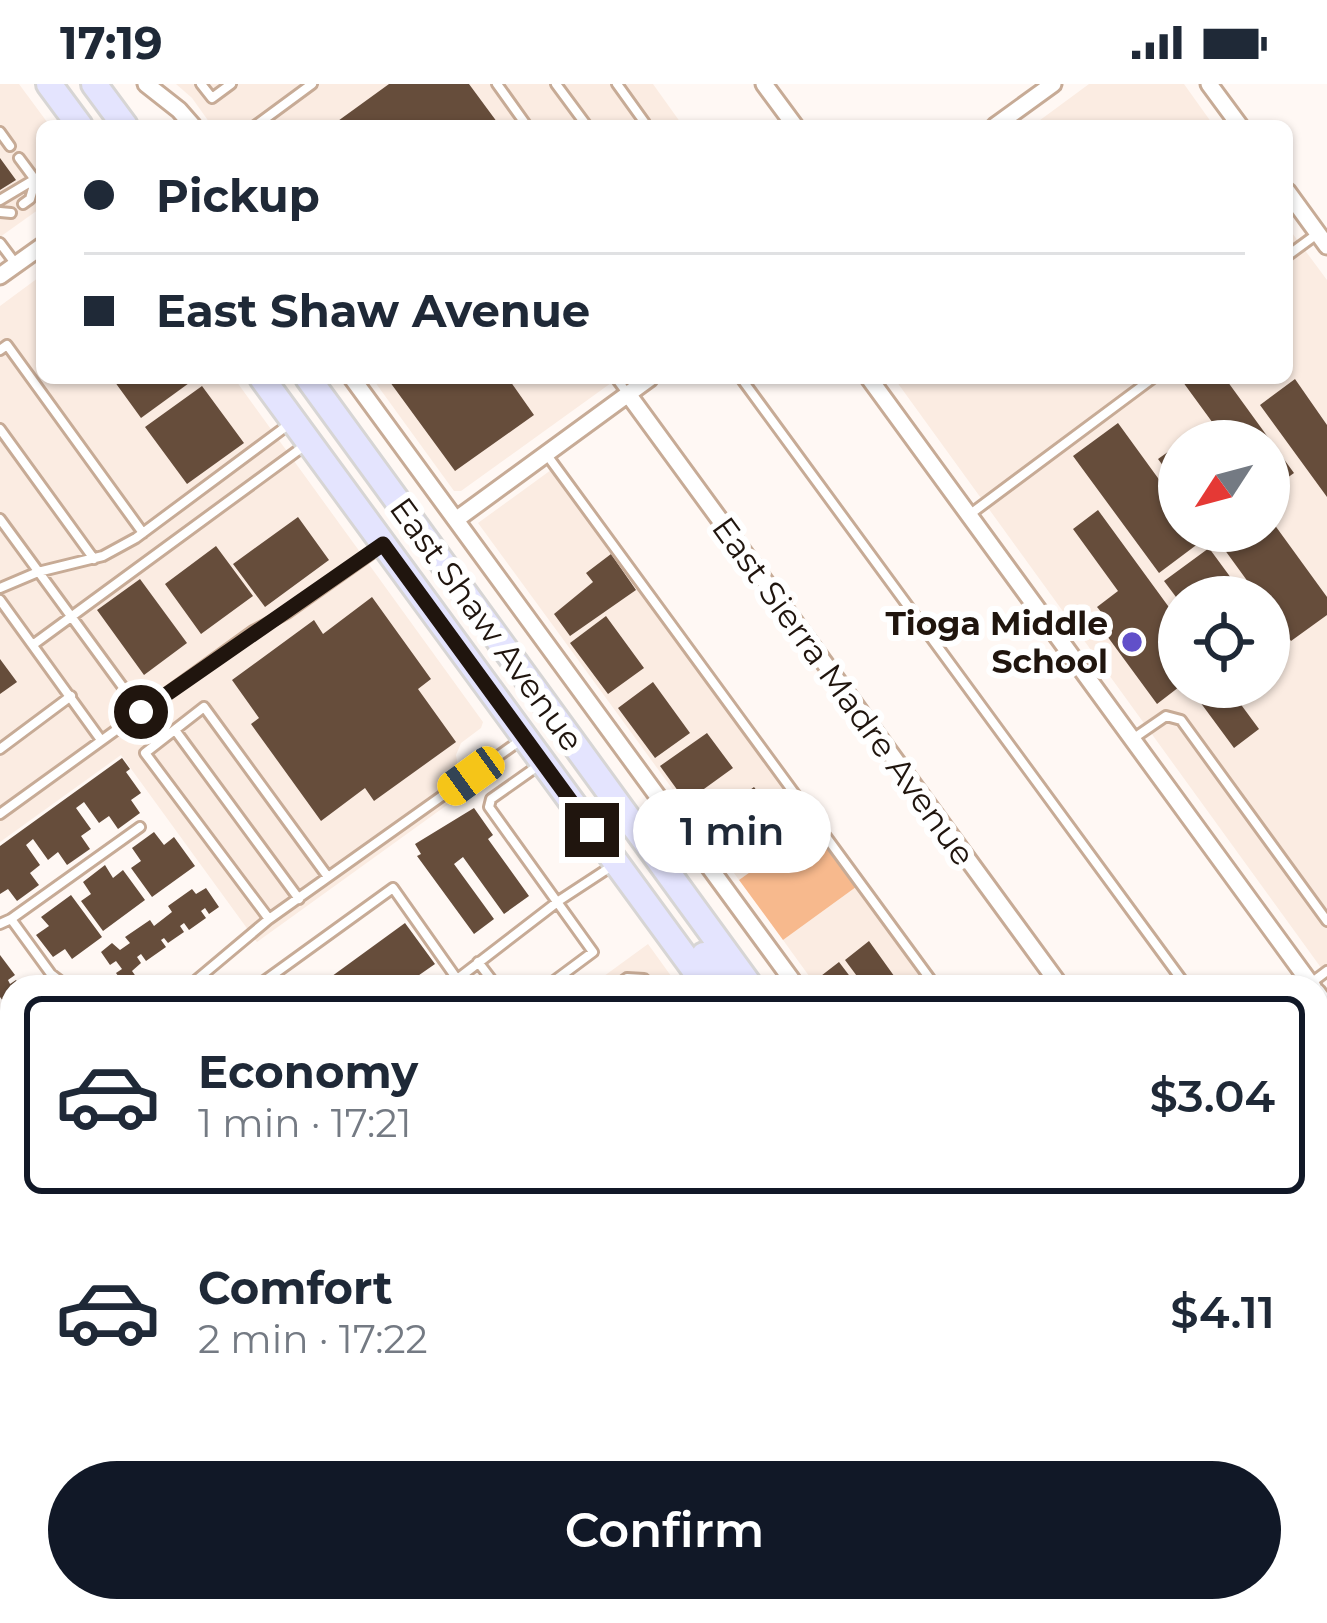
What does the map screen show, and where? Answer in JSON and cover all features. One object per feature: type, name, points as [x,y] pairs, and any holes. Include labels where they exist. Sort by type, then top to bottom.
[{"type":"main road","points":[[49,84],[76,120]]},
{"type":"main road","points":[[94,84],[121,120]]},
{"type":"main road","name":"East Shaw Avenue","points":[[266,384],[698,975]]},
{"type":"main road","name":"East Shaw Avenue","points":[[312,384],[742,975]]},
{"type":"main road","points":[[616,863],[659,894],[718,975]]},
{"type":"street","points":[[146,84],[168,92],[189,120]]},
{"type":"street","points":[[764,84],[791,120]]},
{"type":"street","points":[[1003,120],[1053,84]]},
{"type":"street","points":[[1210,84],[1236,120]]},
{"type":"street","points":[[1293,199],[1322,239]]},
{"type":"street","points":[[0,276],[36,250]]},
{"type":"street","points":[[356,384],[788,975]]},
{"type":"street","points":[[457,519],[642,384]]},
{"type":"street","points":[[873,384],[1305,975]]},
{"type":"street","name":"East Sierra Madre Avenue","points":[[628,394],[1052,975]]},
{"type":"lane","points":[[201,84],[212,98],[231,84]]},
{"type":"lane","points":[[264,120],[312,84]]},
{"type":"lane","points":[[496,84],[523,120]]},
{"type":"lane","points":[[556,84],[582,120]]},
{"type":"lane","points":[[617,84],[643,120]]},
{"type":"lane","points":[[0,132],[10,146]]},
{"type":"lane","points":[[19,158],[36,177]]},
{"type":"lane","points":[[0,200],[36,184]]},
{"type":"lane","points":[[23,204],[36,189]]},
{"type":"lane","points":[[1293,253],[1322,239]]},
{"type":"lane","points":[[0,243],[16,265]]},
{"type":"lane","points":[[2,344],[143,532]]},
{"type":"lane","points":[[620,384],[628,394]]},
{"type":"lane","points":[[745,384],[1178,975]]},
{"type":"lane","points":[[969,515],[1145,384]]},
{"type":"lane","points":[[0,588],[38,572],[94,559],[143,532],[293,421]]},
{"type":"lane","points":[[0,429],[94,559]]},
{"type":"lane","points":[[34,644],[309,442]]},
{"type":"lane","points":[[546,454],[927,975]]},
{"type":"lane","points":[[0,519],[141,712]]},
{"type":"lane","points":[[0,814],[383,544]]},
{"type":"lane","points":[[0,600],[101,740]]},
{"type":"lane","points":[[0,749],[70,696]]},
{"type":"lane","points":[[269,919],[145,752],[204,707],[328,878]]},
{"type":"lane","points":[[1133,739],[1166,716],[1181,720],[1327,921]]},
{"type":"lane","points":[[175,730],[298,898]]},
{"type":"lane","points":[[202,975],[269,919],[525,737]]},
{"type":"lane","points":[[543,763],[491,799],[490,807],[593,952],[562,975]]},
{"type":"lane","points":[[0,924],[140,827]]},
{"type":"lane","points":[[462,975],[616,863]]},
{"type":"lane","points":[[273,975],[393,888],[454,975]]},
{"type":"lane","points":[[11,919],[52,975]]},
{"type":"lane","points":[[478,962],[488,975]]},
{"type":"shaded area","points":[[0,84],[19,84],[46,120],[36,120],[36,211],[0,237]]},
{"type":"shaded area","points":[[176,84],[653,84],[679,120],[208,120]]},
{"type":"shaded area","points":[[1089,84],[1184,84],[1210,120],[1040,120]]},
{"type":"shaded area","name":"Tioga Middle School","points":[[1293,234],[1327,280],[1327,975],[898,384],[1293,384]]},
{"type":"shaded area","points":[[36,279],[36,384],[238,384],[483,722],[461,743],[456,755],[472,787],[257,942],[121,755],[0,842],[0,306]]},
{"type":"shaded area","points":[[376,384],[610,384],[461,491],[454,491]]},
{"type":"shaded area","points":[[551,470],[813,827],[739,880],[478,523]]},
{"type":"shaded area","points":[[813,827],[856,887],[783,940],[739,880]]},
{"type":"shaded area","points":[[856,887],[920,975],[808,975],[783,940]]},
{"type":"shaded area","points":[[648,944],[670,975],[605,975]]},
{"type":"building","points":[[389,84],[469,84],[496,120],[339,120]]},
{"type":"building","points":[[0,158],[16,180],[0,190]]},
{"type":"building","points":[[1295,379],[1327,425],[1327,497],[1290,446],[1290,420],[1271,420],[1260,405]]},
{"type":"building","points":[[116,384],[188,384],[141,418]]},
{"type":"building","points":[[391,384],[512,384],[534,415],[455,471]]},
{"type":"building","points":[[1184,384],[1229,384],[1256,420],[1211,420]]},
{"type":"building","points":[[202,386],[244,443],[187,484],[145,427]]},
{"type":"building","points":[[1118,423],[1158,478],[1158,552],[1187,552],[1159,573],[1073,456]]},
{"type":"building","points":[[1098,510],[1158,592],[1157,704],[1099,625],[1107,619],[1097,607],[1118,591],[1073,529]]},
{"type":"building","points":[[298,517],[329,560],[265,607],[233,564]]},
{"type":"building","points":[[216,546],[253,596],[201,634],[165,584]]},
{"type":"building","points":[[1290,546],[1327,597],[1327,615],[1291,641],[1290,576],[1244,576],[1226,552],[1290,552]]},
{"type":"building","points":[[1204,552],[1212,552],[1230,576],[1171,576]]},
{"type":"building","points":[[611,554],[636,590],[570,636],[554,614],[593,582],[586,573]]},
{"type":"building","points":[[140,579],[187,643],[144,675],[97,610]]},
{"type":"building","points":[[372,597],[431,679],[418,689],[456,742],[374,801],[365,788],[321,821],[251,724],[259,718],[232,680],[314,620],[323,634]]},
{"type":"building","points":[[606,616],[644,668],[608,694],[570,643]]},
{"type":"building","points":[[0,659],[17,682],[0,694]]},
{"type":"building","points":[[653,682],[690,733],[655,758],[618,708]]},
{"type":"building","points":[[1204,708],[1244,708],[1259,729],[1234,748]]},
{"type":"building","points":[[707,733],[733,768],[686,802],[660,766]]},
{"type":"building","points":[[122,758],[141,793],[131,800],[140,813],[118,829],[109,816],[99,823],[84,802],[76,808],[91,829],[81,836],[90,849],[67,865],[58,852],[48,860],[33,839],[26,845],[40,865],[30,873],[39,885],[17,901],[8,889],[0,894],[0,846]]},
{"type":"building","points":[[754,787],[769,807],[718,845],[703,825]]},
{"type":"building","points":[[474,808],[493,835],[488,839],[529,896],[504,914],[463,857],[454,864],[494,919],[474,934],[417,856],[421,854],[415,844]]},
{"type":"building","points":[[154,832],[164,845],[174,837],[195,866],[152,897],[131,868],[141,861],[132,848]]},
{"type":"building","points":[[105,865],[113,878],[123,870],[145,900],[103,931],[81,901],[91,894],[83,882]]},
{"type":"building","points":[[206,888],[219,907],[209,914],[205,908],[201,911],[206,918],[189,930],[184,923],[180,926],[184,932],[168,943],[161,940],[166,947],[146,961],[141,954],[137,957],[141,963],[132,971],[135,975],[117,975],[122,969],[116,961],[110,965],[101,952],[112,943],[120,950],[130,943],[125,937],[150,920],[154,926],[172,912],[168,906],[192,889],[196,894]]},
{"type":"building","points":[[71,895],[102,937],[72,959],[65,949],[53,957],[36,935],[49,926],[41,917]]},
{"type":"building","points":[[405,923],[435,964],[419,975],[334,975]]},
{"type":"building","points":[[869,941],[893,975],[856,975],[845,960]]},
{"type":"building","points":[[0,955],[15,975],[0,975]]},
{"type":"building","points":[[839,962],[849,975],[822,975]]},
{"type":"place","name":"Tioga Middle School","points":[[1132,642]]},
{"type":"route","points":[[141,712],[383,544],[592,830]]}]
